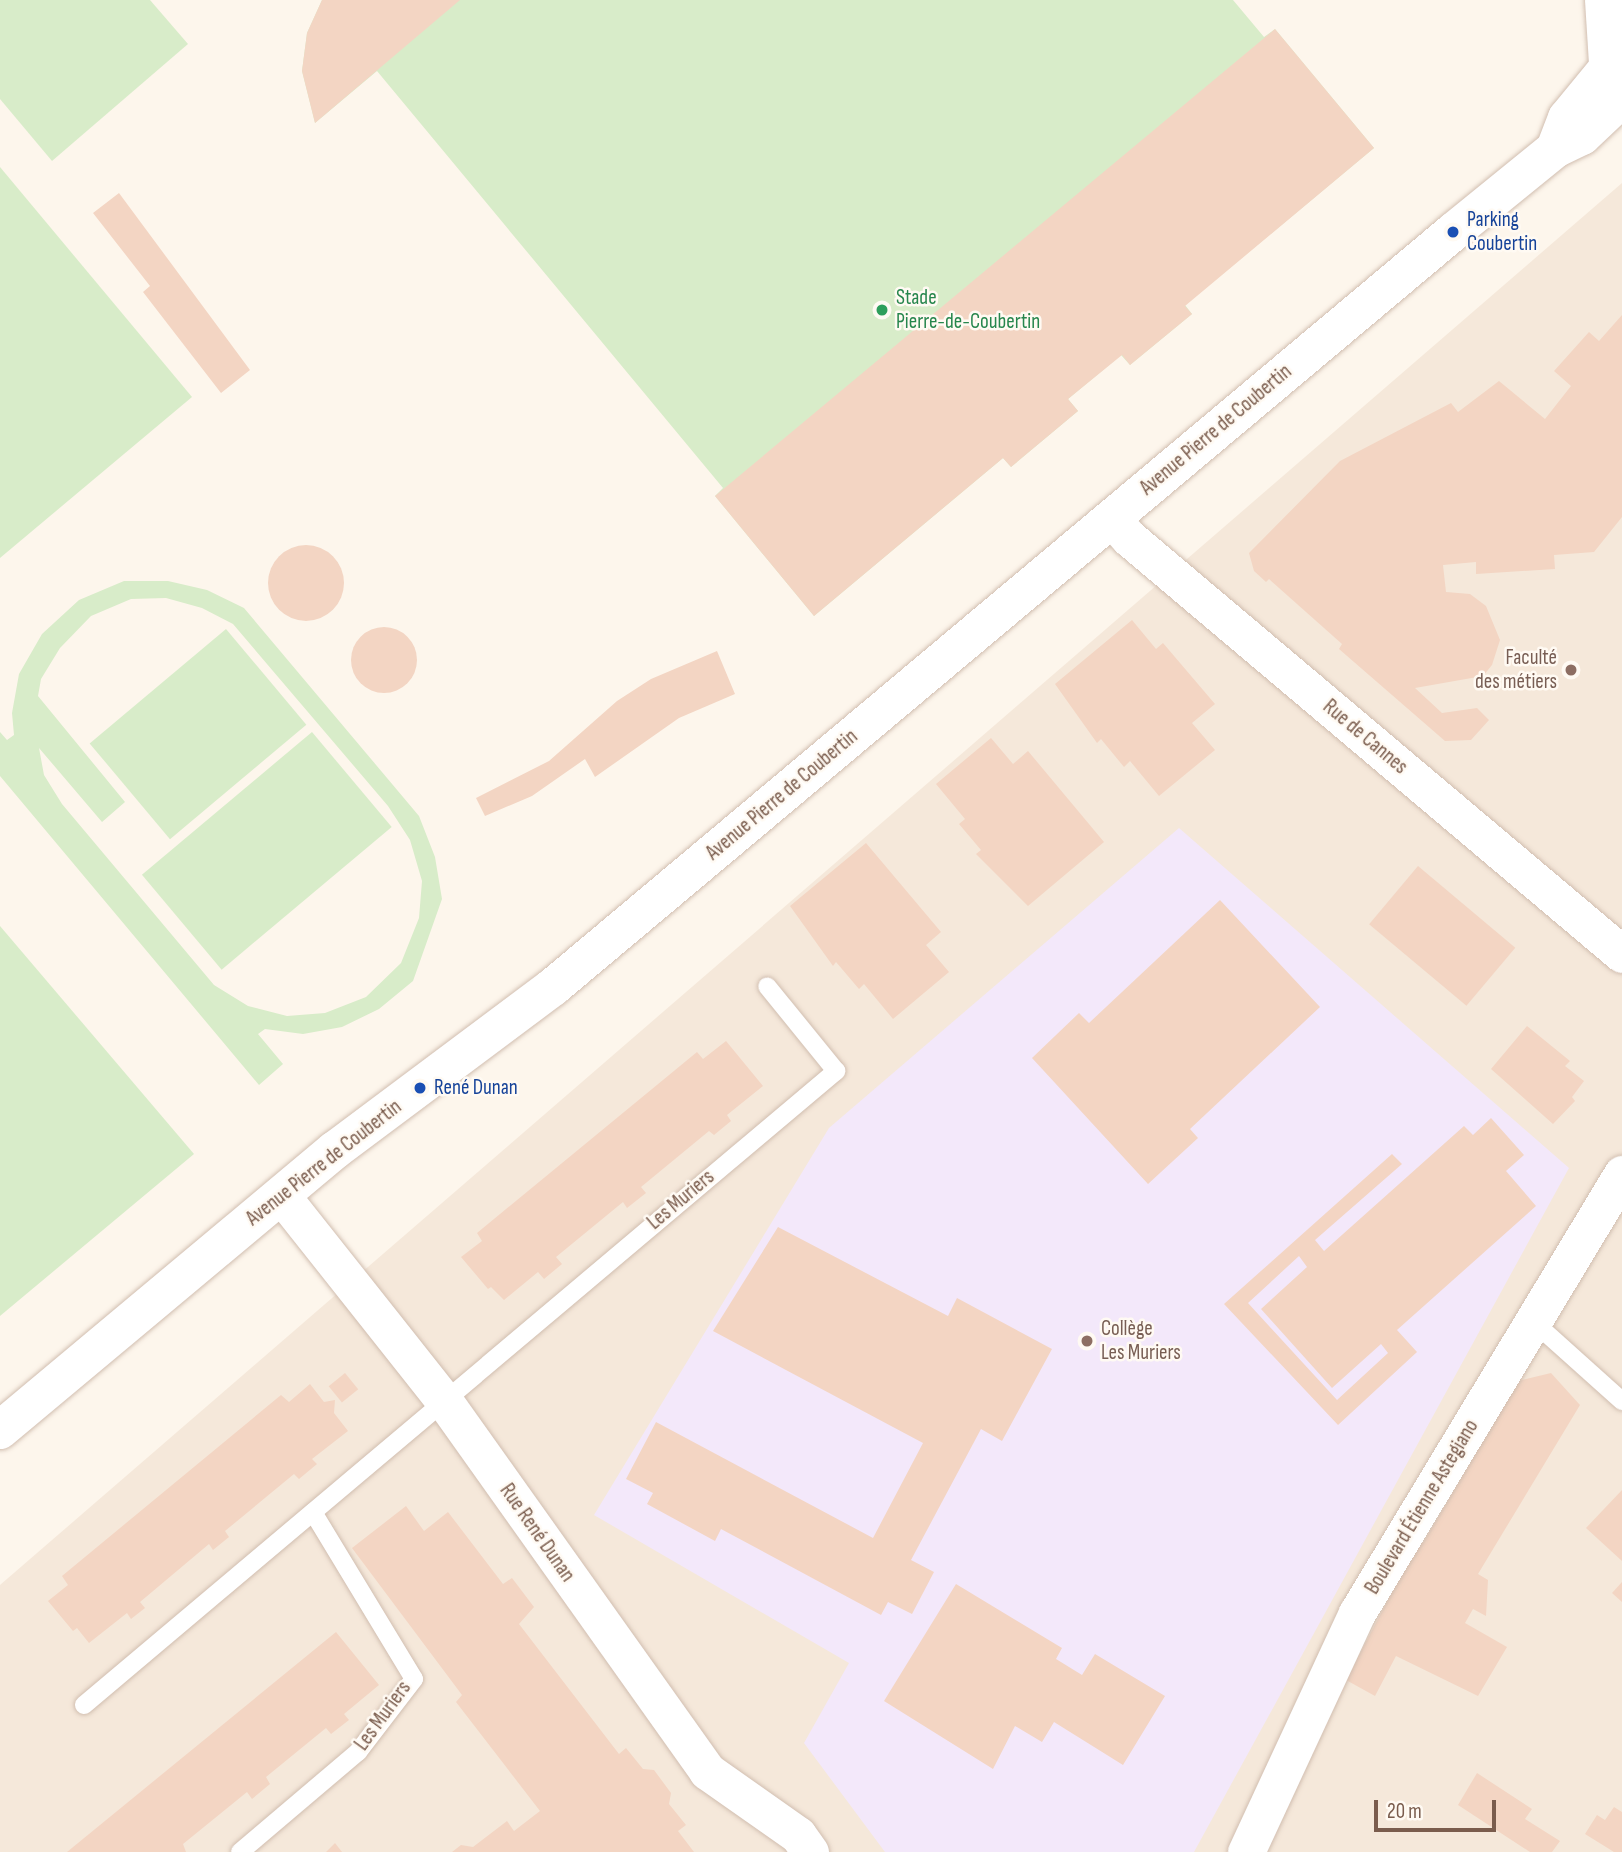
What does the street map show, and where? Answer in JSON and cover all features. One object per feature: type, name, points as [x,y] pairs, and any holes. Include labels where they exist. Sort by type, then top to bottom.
[{"type":"main road","points":[[1604,0],[1615,57]]},
{"type":"main road","name":"Avenue Pierre de Coubertin","points":[[1555,149],[1567,118],[1615,57]]},
{"type":"main road","name":"Avenue Pierre de Coubertin","points":[[0,1430],[281,1195],[554,987],[1111,518],[1555,149],[1582,136],[1622,98]]},
{"type":"street","name":"Rue de Cannes","points":[[1111,518],[1129,538],[1622,954]]},
{"type":"street","name":"Boulevard Étienne Astegiano","points":[[1246,1852],[1357,1613],[1535,1323],[1622,1174]]},
{"type":"street","name":"Rue René Dunan","points":[[281,1195],[444,1402],[708,1771],[798,1835],[810,1852]]},
{"type":"lane","name":"Les Muriers","points":[[444,1402],[836,1071],[767,986]]},
{"type":"lane","points":[[1535,1323],[1622,1401]]},
{"type":"lane","points":[[84,1705],[444,1402]]},
{"type":"lane","name":"Les Muriers","points":[[240,1852],[358,1752],[414,1679],[318,1508]]},
{"type":"shaded area","points":[[1622,183],[1622,1852],[0,1852],[0,1585]]},
{"type":"shaded area","name":"Collège Les Muriers","points":[[1179,828],[1569,1168],[1194,1852],[885,1852],[804,1743],[849,1663],[594,1515],[829,1128]]},
{"type":"green space","points":[[0,0],[150,0],[188,44],[52,161],[0,99]]},
{"type":"green space","name":"Stade Pierre-de-Coubertin","points":[[322,0],[1233,0],[1264,37],[1275,29],[1374,148],[1185,305],[1192,314],[1130,365],[1121,355],[1068,399],[1078,411],[1011,467],[1003,458],[814,616],[715,496],[723,488],[377,71],[315,123],[302,71],[307,33]]},
{"type":"green space","points":[[0,167],[192,397],[0,558]]},
{"type":"green space","points":[[124,581],[168,581],[207,590],[244,608],[419,816],[435,857],[442,899],[413,981],[379,1009],[342,1027],[303,1034],[265,1029],[258,1034],[283,1064],[259,1085],[0,776],[0,732],[7,740],[14,735],[12,713],[19,674],[42,634],[79,600]],"holes":[[[166,598],[202,608],[233,624],[388,806],[410,840],[422,881],[419,918],[401,963],[366,997],[325,1013],[287,1016],[248,1006],[214,985],[62,804],[44,775],[39,748],[102,822],[125,802],[38,696],[41,679],[60,648],[91,616],[131,599]]]},
{"type":"green space","points":[[226,629],[306,725],[170,839],[90,743]]},
{"type":"green space","points":[[312,732],[392,827],[222,970],[142,875]]},
{"type":"green space","points":[[0,926],[194,1154],[0,1316]]},
{"type":"building","points":[[322,0],[460,0],[315,123],[302,71],[307,33]]},
{"type":"building","points":[[1275,29],[1374,148],[1185,306],[1192,314],[1130,365],[1122,355],[1068,399],[1078,411],[1011,467],[1003,458],[814,616],[715,496]]},
{"type":"building","points":[[119,193],[250,370],[221,393],[143,292],[150,286],[93,213]]},
{"type":"building","points":[[1622,315],[1622,517],[1594,552],[1554,555],[1555,569],[1476,574],[1476,562],[1443,565],[1446,592],[1470,594],[1486,606],[1500,640],[1492,665],[1483,676],[1415,688],[1442,713],[1477,708],[1489,720],[1471,740],[1445,741],[1339,649],[1342,644],[1269,579],[1266,582],[1254,571],[1249,553],[1340,461],[1451,403],[1458,412],[1499,381],[1545,419],[1571,386],[1554,371],[1589,332],[1599,341]]},
{"type":"building","points":[[306,545],[321,548],[333,556],[341,568],[344,583],[341,598],[333,610],[321,618],[306,621],[291,618],[279,610],[271,598],[268,583],[271,568],[279,556],[291,548]]},
{"type":"building","points":[[1132,620],[1156,649],[1163,643],[1215,704],[1192,723],[1215,750],[1159,796],[1130,761],[1124,767],[1101,739],[1097,743],[1055,684]]},
{"type":"building","points":[[384,627],[407,637],[417,660],[407,683],[384,693],[361,683],[351,660],[361,637]]},
{"type":"building","points":[[717,651],[735,694],[679,718],[595,777],[585,759],[532,796],[485,816],[476,798],[549,761],[617,701],[651,679]]},
{"type":"building","points":[[991,738],[1013,764],[1028,751],[1104,842],[1028,906],[976,854],[981,850],[959,824],[965,819],[936,784]]},
{"type":"building","points":[[866,843],[941,932],[926,945],[949,972],[893,1019],[864,984],[859,989],[836,962],[833,966],[790,906]]},
{"type":"building","points":[[1418,866],[1515,948],[1466,1006],[1369,924]]},
{"type":"building","points":[[1220,900],[1320,1007],[1190,1129],[1198,1138],[1148,1184],[1032,1058],[1079,1013],[1089,1023]]},
{"type":"building","points":[[1527,1026],[1570,1061],[1565,1066],[1584,1081],[1572,1097],[1575,1101],[1553,1124],[1491,1069]]},
{"type":"building","points":[[726,1041],[763,1086],[727,1115],[731,1121],[714,1135],[709,1131],[641,1187],[646,1193],[627,1208],[623,1202],[556,1257],[562,1264],[544,1279],[538,1272],[504,1300],[491,1287],[488,1289],[461,1257],[482,1241],[477,1233],[697,1052],[703,1059]]},
{"type":"building","points":[[1491,1118],[1524,1155],[1506,1171],[1536,1206],[1397,1330],[1417,1352],[1338,1425],[1224,1304],[1392,1154],[1402,1164],[1315,1240],[1324,1251],[1464,1126],[1473,1135]],"holes":[[[1299,1256],[1307,1267],[1261,1309],[1332,1388],[1381,1344],[1388,1353],[1337,1400],[1248,1303]]]},
{"type":"building","points":[[778,1227],[948,1316],[957,1298],[1052,1349],[1002,1441],[981,1429],[911,1560],[934,1572],[912,1614],[888,1602],[881,1615],[721,1529],[715,1541],[647,1504],[653,1493],[626,1479],[656,1422],[873,1538],[923,1443],[713,1331]]},
{"type":"building","points":[[345,1373],[358,1389],[342,1403],[329,1386]]},
{"type":"building","points":[[1551,1373],[1580,1405],[1478,1574],[1488,1580],[1486,1616],[1473,1609],[1465,1623],[1507,1647],[1478,1696],[1396,1656],[1375,1696],[1346,1680],[1419,1541],[1423,1543],[1518,1381]]},
{"type":"building","points":[[310,1384],[324,1402],[335,1400],[334,1413],[348,1431],[312,1459],[317,1464],[299,1479],[294,1474],[225,1531],[229,1537],[213,1550],[209,1544],[140,1602],[145,1608],[131,1619],[127,1613],[89,1643],[77,1628],[73,1631],[48,1601],[68,1585],[62,1576],[281,1395],[289,1402]]},
{"type":"building","points":[[1622,1490],[1622,1561],[1586,1528]]},
{"type":"building","points":[[406,1506],[424,1531],[448,1512],[503,1584],[512,1578],[534,1607],[519,1624],[619,1754],[626,1748],[643,1769],[654,1770],[671,1793],[669,1804],[686,1825],[678,1831],[694,1852],[452,1852],[461,1845],[473,1847],[507,1821],[514,1831],[540,1811],[456,1702],[462,1695],[352,1548]]},
{"type":"building","points":[[1622,1582],[1622,1602],[1612,1593]]},
{"type":"building","points":[[956,1584],[1062,1648],[1056,1659],[1082,1675],[1095,1654],[1165,1696],[1123,1765],[1054,1722],[1042,1742],[1015,1726],[993,1769],[884,1701]]},
{"type":"building","points":[[336,1632],[379,1685],[344,1714],[349,1720],[331,1734],[326,1728],[266,1777],[270,1784],[252,1799],[247,1792],[183,1844],[186,1852],[67,1852]]},
{"type":"building","points":[[1477,1773],[1532,1809],[1525,1819],[1560,1841],[1552,1852],[1530,1852],[1458,1805]]},
{"type":"building","points":[[1614,1807],[1622,1812],[1622,1852],[1614,1852],[1585,1834],[1597,1815],[1605,1820]]},
{"type":"building","points":[[335,1843],[342,1852],[326,1852]]},
{"type":"place","name":"Parking Coubertin","points":[[1453,232]]},
{"type":"place","name":"Stade Pierre-de-Coubertin","points":[[882,310]]},
{"type":"place","name":"Faculté des métiers","points":[[1571,670]]},
{"type":"place","name":"René Dunan","points":[[420,1088]]},
{"type":"place","name":"Collège Les Muriers","points":[[1087,1341]]}]
